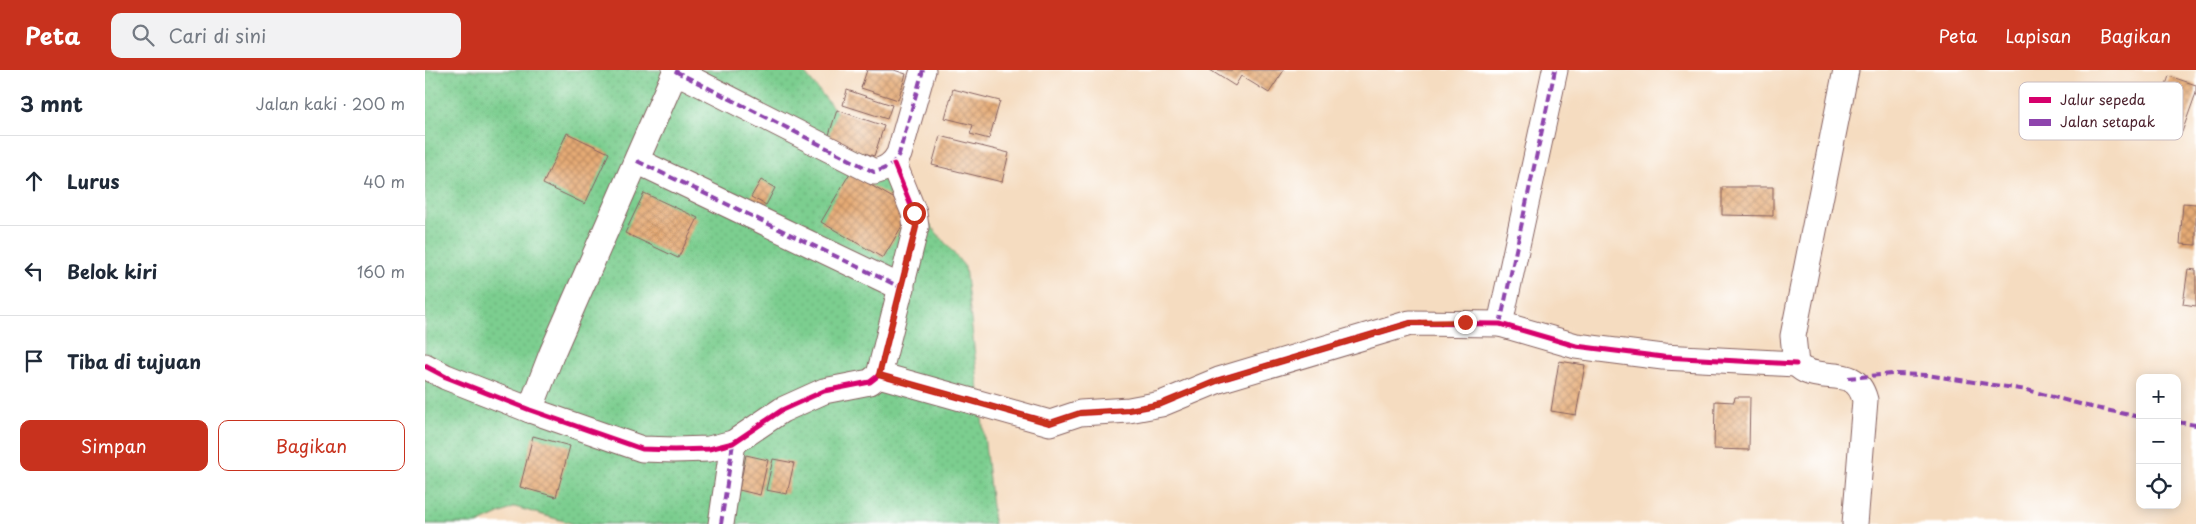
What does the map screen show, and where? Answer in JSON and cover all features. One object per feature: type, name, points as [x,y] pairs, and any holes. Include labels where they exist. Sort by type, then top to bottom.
[{"type":"street","points":[[529,410],[675,71],[874,172],[885,170],[893,164],[899,154],[923,70]]},
{"type":"street","points":[[1500,324],[1555,70]]},
{"type":"street","points":[[1796,364],[1793,336],[1846,70]]},
{"type":"street","points":[[637,161],[902,288]]},
{"type":"street","points":[[425,366],[446,377],[529,410],[642,449],[709,450],[733,443],[782,410],[824,391],[870,382],[879,375],[916,227],[914,213],[893,164]]},
{"type":"street","points":[[879,375],[1050,423],[1080,413],[1129,410],[1161,404],[1219,380],[1410,323],[1500,324],[1576,346],[1663,357],[1796,364],[1806,371],[1848,378],[1857,383],[1863,391],[1865,400],[1855,524]]},
{"type":"street","points":[[721,524],[733,443]]},
{"type":"green space","points":[[425,70],[802,70],[965,267],[994,524],[574,524],[515,507],[477,524],[425,524]]},
{"type":"building","points":[[867,70],[894,70],[906,74],[898,100],[861,88]]},
{"type":"building","points":[[1210,70],[1284,70],[1269,93],[1241,76],[1235,86]]},
{"type":"building","points":[[2169,76],[2196,85],[2196,93],[2183,129],[2183,82],[2167,82]]},
{"type":"building","points":[[953,89],[1000,101],[989,139],[970,134],[973,125],[945,118]]},
{"type":"building","points":[[847,90],[892,105],[887,119],[843,105]]},
{"type":"building","points":[[837,110],[884,126],[874,156],[827,141]]},
{"type":"building","points":[[567,133],[609,153],[585,204],[543,184]]},
{"type":"building","points":[[940,136],[1009,153],[1002,182],[932,165]]},
{"type":"building","points":[[850,173],[912,209],[883,258],[821,222]]},
{"type":"building","points":[[761,180],[775,188],[766,205],[751,197]]},
{"type":"building","points":[[1722,187],[1773,187],[1773,216],[1722,215]]},
{"type":"building","points":[[644,193],[698,218],[678,258],[625,233]]},
{"type":"building","points":[[2183,203],[2196,204],[2196,245],[2180,244]]},
{"type":"building","points":[[2188,269],[2196,270],[2196,306],[2183,304]]},
{"type":"building","points":[[1559,361],[1585,365],[1576,415],[1551,411]]},
{"type":"building","points":[[1735,397],[1750,397],[1749,450],[1714,449],[1715,401],[1734,402]]},
{"type":"building","points":[[533,436],[570,446],[556,497],[520,487]]},
{"type":"building","points":[[746,455],[768,460],[760,495],[739,490]]},
{"type":"building","points":[[773,459],[794,463],[787,494],[766,490]]},
{"type":"marked path","points":[[675,71],[874,172],[889,166],[899,154],[923,70]]},
{"type":"marked path","points":[[1500,324],[1555,70]]},
{"type":"marked path","points":[[637,161],[902,288]]},
{"type":"marked path","points":[[1848,378],[1892,374],[1927,375],[2027,390],[2091,407],[2136,416]]},
{"type":"marked path","points":[[2181,423],[2196,425]]},
{"type":"marked path","points":[[721,524],[733,443]]},
{"type":"cycle path","points":[[425,366],[446,377],[530,410],[642,449],[709,449],[733,443],[782,410],[824,391],[870,382],[879,375],[916,227],[914,213],[894,164]]},
{"type":"cycle path","points":[[879,375],[1050,423],[1080,413],[1129,410],[1161,404],[1219,380],[1410,323],[1500,324],[1576,346],[1663,357],[1796,364]]},
{"type":"route","points":[[914,213],[916,227],[879,375],[1050,423],[1080,413],[1129,410],[1161,404],[1219,380],[1410,323],[1465,322]]}]
